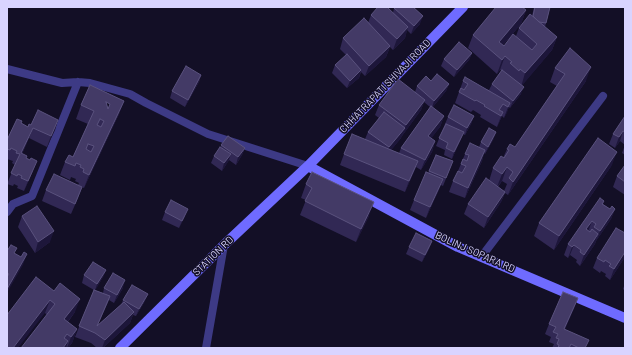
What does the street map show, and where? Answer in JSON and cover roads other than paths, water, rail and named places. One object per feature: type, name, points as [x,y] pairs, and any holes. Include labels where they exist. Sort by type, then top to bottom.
[{"type":"main road","name":"CHHATRAPATI SHIVAJI ROAD","points":[[308,166],[463,7]]},
{"type":"main road","name":"STATION RD","points":[[120,348],[224,245],[308,166]]},
{"type":"main road","name":"BOLINJ SOPARA RD","points":[[308,166],[458,247],[625,318]]},
{"type":"street","points":[[7,69],[62,83],[90,83],[130,94],[208,134],[308,166]]},
{"type":"street","points":[[7,212],[13,204],[32,196],[78,82]]},
{"type":"street","points":[[482,256],[603,96]]},
{"type":"street","points":[[206,348],[224,245]]}]
